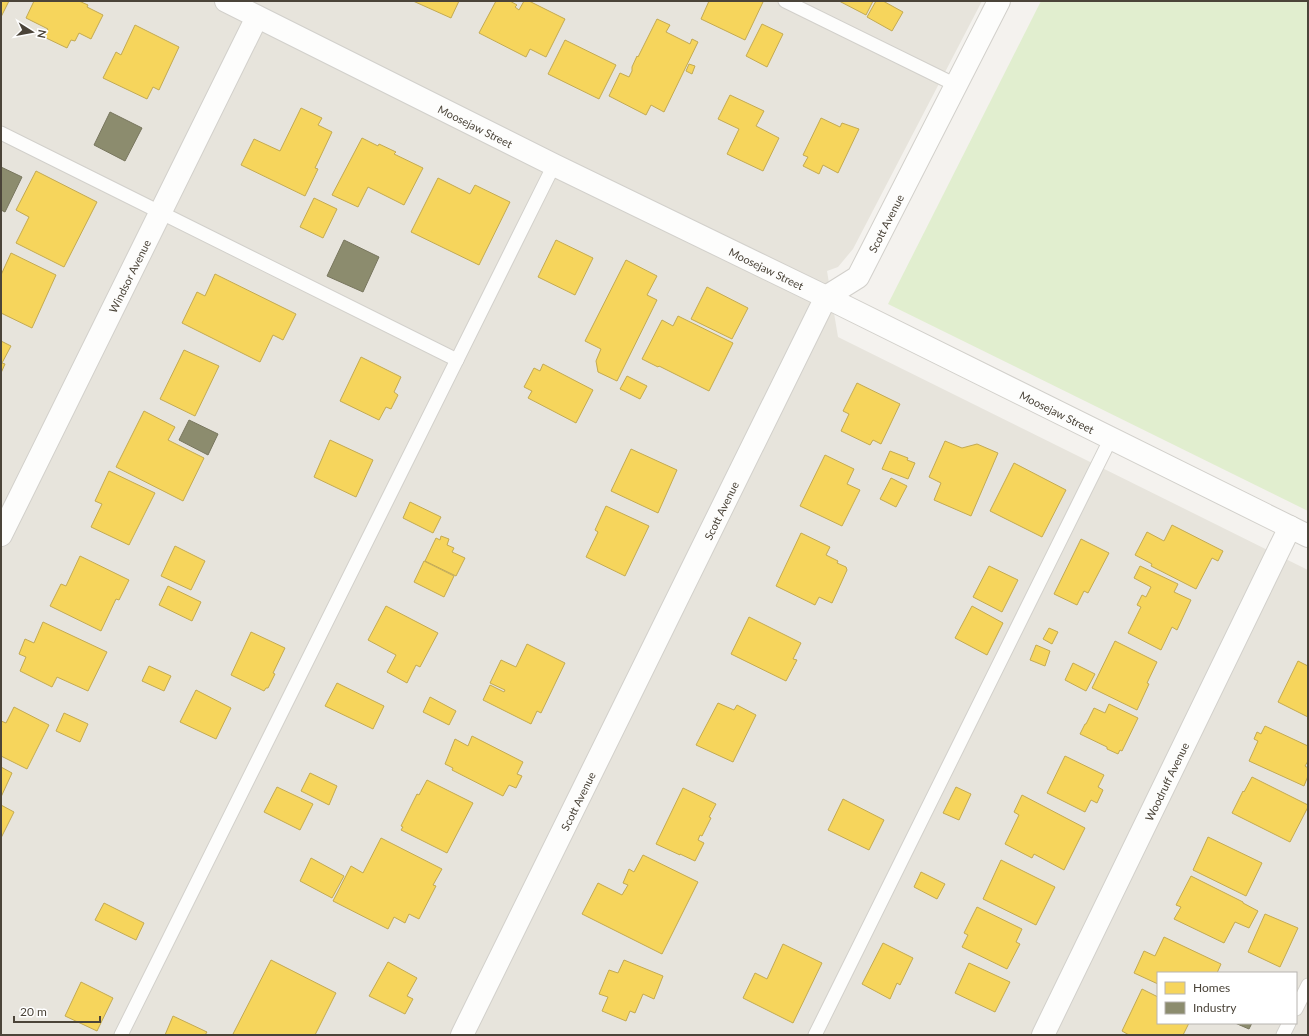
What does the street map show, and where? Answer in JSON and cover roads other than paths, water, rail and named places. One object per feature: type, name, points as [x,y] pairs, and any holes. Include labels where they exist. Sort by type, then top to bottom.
[{"type":"street","name":"Moosejaw Street","points":[[226,1],[554,165],[826,297],[1299,531]]},
{"type":"street","name":"Scott Avenue","points":[[462,1035],[826,297],[858,277],[999,1]]},
{"type":"street","name":"Windsor Avenue","points":[[1,535],[258,16]]},
{"type":"street","name":"Woodruff Avenue","points":[[1043,1035],[1299,531]]},
{"type":"lane","points":[[785,1],[956,85]]},
{"type":"lane","points":[[1,133],[457,360]]},
{"type":"lane","points":[[121,1035],[554,165]]},
{"type":"lane","points":[[815,1035],[1111,438]]},
{"type":"lane","points":[[1297,1007],[1308,985]]},
{"type":"lane","points":[[1283,1035],[1288,1024]]}]
